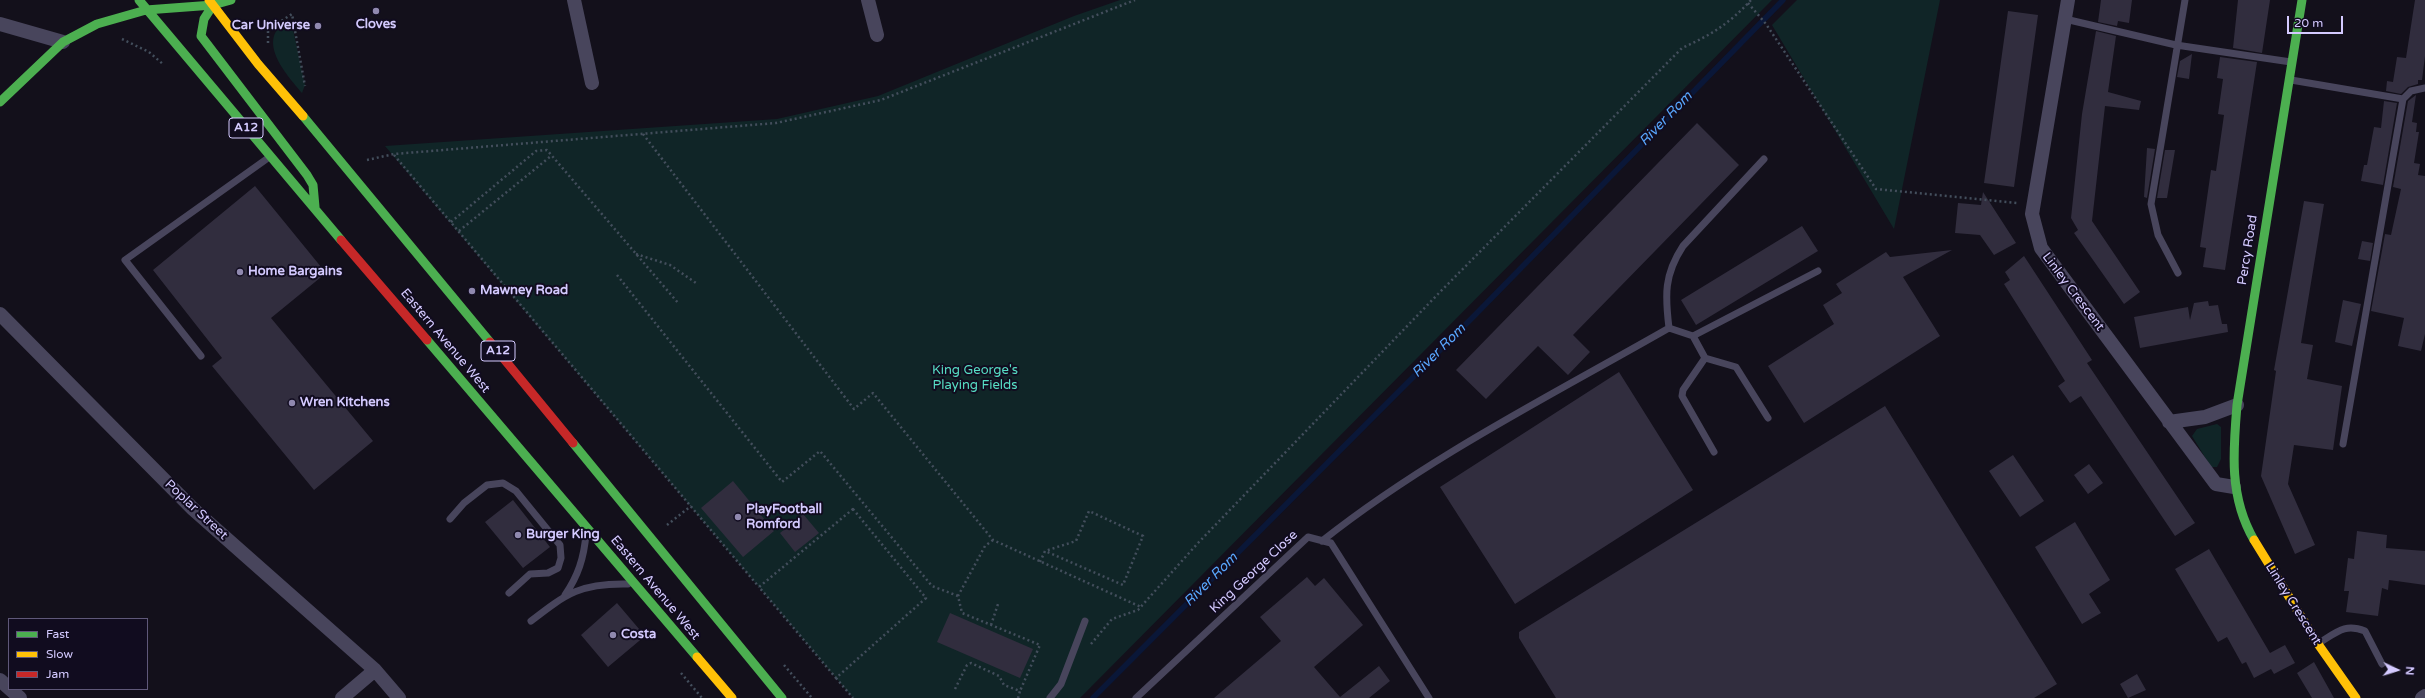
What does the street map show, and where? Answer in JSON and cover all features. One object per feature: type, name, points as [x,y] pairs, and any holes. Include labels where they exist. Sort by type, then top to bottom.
[{"type":"main road","name":"Eastern Avenue West","points":[[139,0],[315,210],[732,698]]},
{"type":"main road","points":[[0,102],[63,42],[97,24],[146,10],[231,0]]},
{"type":"main road","name":"Percy Road","points":[[2238,505],[2234,487],[2233,453],[2237,405],[2302,0]]},
{"type":"main road","points":[[211,2],[205,14],[201,28],[201,36],[313,185],[315,210]]},
{"type":"main road","name":"A12","points":[[211,2],[258,64],[345,165],[782,698]]},
{"type":"main road","name":"Linley Crescent","points":[[2238,505],[2246,526],[2318,644],[2356,698]]},
{"type":"street","points":[[574,0],[592,83]]},
{"type":"street","points":[[868,0],[876,35]]},
{"type":"street","name":"Linley Crescent","points":[[2068,0],[2033,204],[2032,214],[2041,248],[2216,484],[2234,487]]},
{"type":"street","points":[[0,24],[30,34],[63,42]]},
{"type":"street","name":"Poplar Street","points":[[0,314],[193,509],[375,670],[399,698]]},
{"type":"street","points":[[2169,422],[2205,417],[2237,405]]},
{"type":"street","points":[[342,698],[375,670]]},
{"type":"lane","points":[[2178,273],[2158,235],[2151,204],[2176,45],[2185,0]]},
{"type":"lane","points":[[2065,19],[2176,45],[2291,62]]},
{"type":"lane","points":[[2289,80],[2403,99]]},
{"type":"lane","points":[[2343,444],[2403,99],[2411,91],[2425,88]]},
{"type":"lane","points":[[201,356],[125,260],[270,156]]},
{"type":"lane","points":[[1669,328],[1665,297],[1674,260],[1683,246],[1764,159]]},
{"type":"lane","points":[[1693,336],[1818,271]]},
{"type":"lane","points":[[1322,541],[1356,514],[1431,464],[1669,328],[1693,336],[1705,358],[1736,367],[1768,418]]},
{"type":"lane","points":[[1705,358],[1683,390],[1682,396],[1714,452]]},
{"type":"lane","points":[[450,519],[464,503],[487,485],[503,483],[516,491],[560,545],[558,568],[548,573],[530,574],[509,593]]},
{"type":"lane","points":[[531,621],[564,595],[575,580],[585,551],[586,527]]},
{"type":"lane","name":"King George Close","points":[[1136,698],[1308,538],[1322,541]]},
{"type":"lane","points":[[1322,541],[1331,543],[1429,698]]},
{"type":"lane","points":[[564,595],[590,586],[634,584]]},
{"type":"lane","points":[[1050,698],[1060,684],[1085,621]]},
{"type":"lane","points":[[2318,644],[2343,628],[2353,626],[2365,631],[2382,664]]},
{"type":"path","points":[[345,165],[394,154],[776,123],[881,100],[1135,0]]},
{"type":"path","points":[[1112,619],[1138,610],[1141,607],[1198,543],[1274,464],[1682,48],[1712,34],[1729,23],[1751,0]]},
{"type":"path","points":[[1748,3],[1766,24],[1876,189],[2033,204]]},
{"type":"path","points":[[268,49],[268,27],[292,14],[306,94]]},
{"type":"path","points":[[643,134],[854,409],[873,393],[992,540],[1141,607]]},
{"type":"path","points":[[451,222],[536,151],[547,150],[679,304]]},
{"type":"path","points":[[394,154],[853,698]]},
{"type":"path","points":[[459,232],[551,156]]},
{"type":"path","points":[[635,254],[670,265],[696,283]]},
{"type":"path","points":[[617,274],[782,482],[820,451],[932,586],[958,596]]},
{"type":"path","points":[[652,539],[690,506]]},
{"type":"path","points":[[759,587],[853,509],[926,598],[836,678]]},
{"type":"path","points":[[1040,562],[1045,551],[1076,541],[1089,511],[1143,536],[1123,585],[1045,551]]},
{"type":"path","points":[[992,540],[985,546],[958,596],[962,613],[1040,645],[1018,698]]},
{"type":"path","points":[[991,625],[998,604]]},
{"type":"path","points":[[955,689],[967,665],[971,663],[998,676],[1004,685],[1020,692]]},
{"type":"green space","name":"King George's Playing Fields","points":[[1120,0],[1772,0],[1080,698],[853,698],[385,146],[777,119],[878,96],[1074,16]]},
{"type":"green space","points":[[1797,0],[1940,0],[1894,229],[1772,25]]},
{"type":"green space","points":[[287,21],[292,25],[305,85],[302,93],[282,67],[276,57],[273,47],[274,38],[278,29]]},
{"type":"green space","points":[[2217,424],[2221,427],[2221,459],[2217,467],[2211,467],[2192,436],[2197,429]]},
{"type":"building","points":[[2101,0],[2132,0],[2129,23],[2118,21],[2117,26],[2098,22]]},
{"type":"building","points":[[2238,0],[2270,0],[2262,53],[2233,48]]},
{"type":"building","points":[[2415,0],[2425,0],[2425,56],[2422,80],[2418,80],[2418,84],[2408,87],[2401,94],[2386,91],[2387,81],[2393,82],[2397,57],[2406,58]]},
{"type":"building","points":[[2008,11],[2038,15],[2014,187],[1984,183]]},
{"type":"building","points":[[2096,31],[2116,36],[2108,92],[2141,101],[2139,110],[2105,106],[2092,221],[2140,292],[2124,304],[2074,233],[2078,230],[2071,218],[2082,114]]},
{"type":"building","points":[[2192,54],[2189,79],[2177,77],[2180,61]]},
{"type":"building","points":[[2220,57],[2257,62],[2225,270],[2203,267],[2206,248],[2200,247],[2211,170],[2216,171],[2224,115],[2218,114],[2223,79],[2217,78]]},
{"type":"building","points":[[2416,95],[2412,122],[2417,123],[2416,132],[2419,132],[2414,163],[2420,164],[2418,175],[2425,176],[2425,334],[2421,351],[2398,346],[2404,318],[2371,311],[2385,234],[2391,235],[2401,189],[2393,187],[2408,101]]},
{"type":"building","points":[[2384,101],[2397,103],[2383,185],[2361,181],[2364,165],[2367,165],[2374,127],[2381,128]]},
{"type":"building","points":[[1697,123],[1739,165],[1573,335],[1590,352],[1568,375],[1538,346],[1486,399],[1456,370]]},
{"type":"building","points":[[2147,148],[2155,149],[2147,198],[2144,197]]},
{"type":"building","points":[[2165,150],[2175,150],[2167,198],[2157,198]]},
{"type":"building","points":[[255,186],[326,273],[271,318],[373,441],[314,490],[212,366],[222,358],[153,270]]},
{"type":"building","points":[[1983,192],[2016,243],[1994,255],[1980,235],[1955,233],[1958,203],[1981,205]]},
{"type":"building","points":[[2304,201],[2324,204],[2301,343],[2313,345],[2307,379],[2342,386],[2333,450],[2294,445],[2288,484],[2315,545],[2295,554],[2261,476],[2276,371],[2274,370]]},
{"type":"building","points":[[1802,226],[1818,251],[1696,325],[1681,300]]},
{"type":"building","points":[[2362,241],[2373,243],[2370,261],[2358,259]]},
{"type":"building","points":[[1952,250],[1903,277],[1940,336],[1804,423],[1768,366],[1834,324],[1823,305],[1842,293],[1836,284],[1886,252],[1890,257]]},
{"type":"building","points":[[2024,256],[2092,360],[2087,363],[2195,523],[2175,536],[2081,396],[2070,403],[2058,386],[2065,381],[2004,284],[2010,280],[2005,272]]},
{"type":"building","points":[[2343,300],[2361,304],[2352,346],[2335,342]]},
{"type":"building","points":[[2208,301],[2209,306],[2218,305],[2222,324],[2227,324],[2228,332],[2140,348],[2134,317],[2188,307],[2190,320],[2194,303]]},
{"type":"building","points":[[1619,372],[1693,490],[1515,604],[1440,487]]},
{"type":"building","points":[[1885,406],[2057,684],[2034,698],[1556,698],[1519,638],[1519,632]]},
{"type":"building","points":[[2013,455],[2044,501],[2020,517],[1989,471]]},
{"type":"building","points":[[2089,464],[2103,483],[2088,494],[2074,475]]},
{"type":"building","points":[[733,481],[774,531],[743,557],[701,508]]},
{"type":"building","name":"Burger King","points":[[513,500],[550,547],[523,568],[485,522]]},
{"type":"building","points":[[803,514],[819,533],[795,552],[780,533]]},
{"type":"building","points":[[2075,522],[2110,580],[2089,594],[2101,613],[2082,624],[2035,547]]},
{"type":"building","points":[[2357,531],[2387,535],[2386,548],[2425,551],[2425,585],[2389,580],[2388,590],[2382,588],[2378,616],[2346,612],[2349,591],[2344,591],[2348,558],[2354,559]]},
{"type":"building","points":[[2209,549],[2270,653],[2285,645],[2295,663],[2274,674],[2271,669],[2254,678],[2246,662],[2242,664],[2227,637],[2218,642],[2175,569]]},
{"type":"building","points":[[1307,577],[1315,586],[1324,578],[1363,625],[1314,667],[1340,697],[1379,666],[1390,681],[1369,698],[1214,698],[1281,641],[1260,617]]},
{"type":"building","name":"Costa","points":[[617,603],[645,636],[608,667],[581,635]]},
{"type":"building","points":[[950,613],[1033,649],[1020,678],[937,642]]},
{"type":"building","points":[[2314,662],[2334,698],[2312,698],[2297,673]]},
{"type":"building","points":[[2137,674],[2146,690],[2128,698],[2120,684]]},
{"type":"waterway","name":"River Rom","points":[[1093,698],[1476,314],[1783,0]]},
{"type":"traffic: fast","points":[[139,0],[341,240]]},
{"type":"traffic: fast","points":[[0,102],[63,42],[97,24],[146,10],[213,5],[231,0]]},
{"type":"traffic: fast","points":[[2254,540],[2240,507],[2237,491],[2234,457],[2237,405],[2302,0]]},
{"type":"traffic: fast","points":[[213,5],[204,19],[201,36],[307,175],[313,185],[315,207]]},
{"type":"traffic: fast","points":[[303,116],[490,342]]},
{"type":"traffic: fast","points":[[427,340],[697,657]]},
{"type":"traffic: fast","points":[[573,443],[782,698]]},
{"type":"traffic: slow","points":[[209,0],[258,64],[303,116]]},
{"type":"traffic: slow","points":[[2254,540],[2318,644],[2356,698]]},
{"type":"traffic: slow","points":[[697,657],[732,698]]},
{"type":"traffic: jam","points":[[341,240],[427,340]]},
{"type":"traffic: jam","points":[[490,342],[573,443]]},
{"type":"place","name":"Cloves","points":[[376,11]]},
{"type":"place","name":"Car Universe","points":[[318,26]]},
{"type":"place","name":"Home Bargains","points":[[240,272]]},
{"type":"place","name":"Mawney Road","points":[[472,291]]},
{"type":"place","name":"Wren Kitchens","points":[[292,403]]},
{"type":"place","name":"PlayFootball Romford","points":[[738,517]]},
{"type":"place","name":"Burger King","points":[[518,535]]},
{"type":"place","name":"Costa","points":[[613,635]]}]
